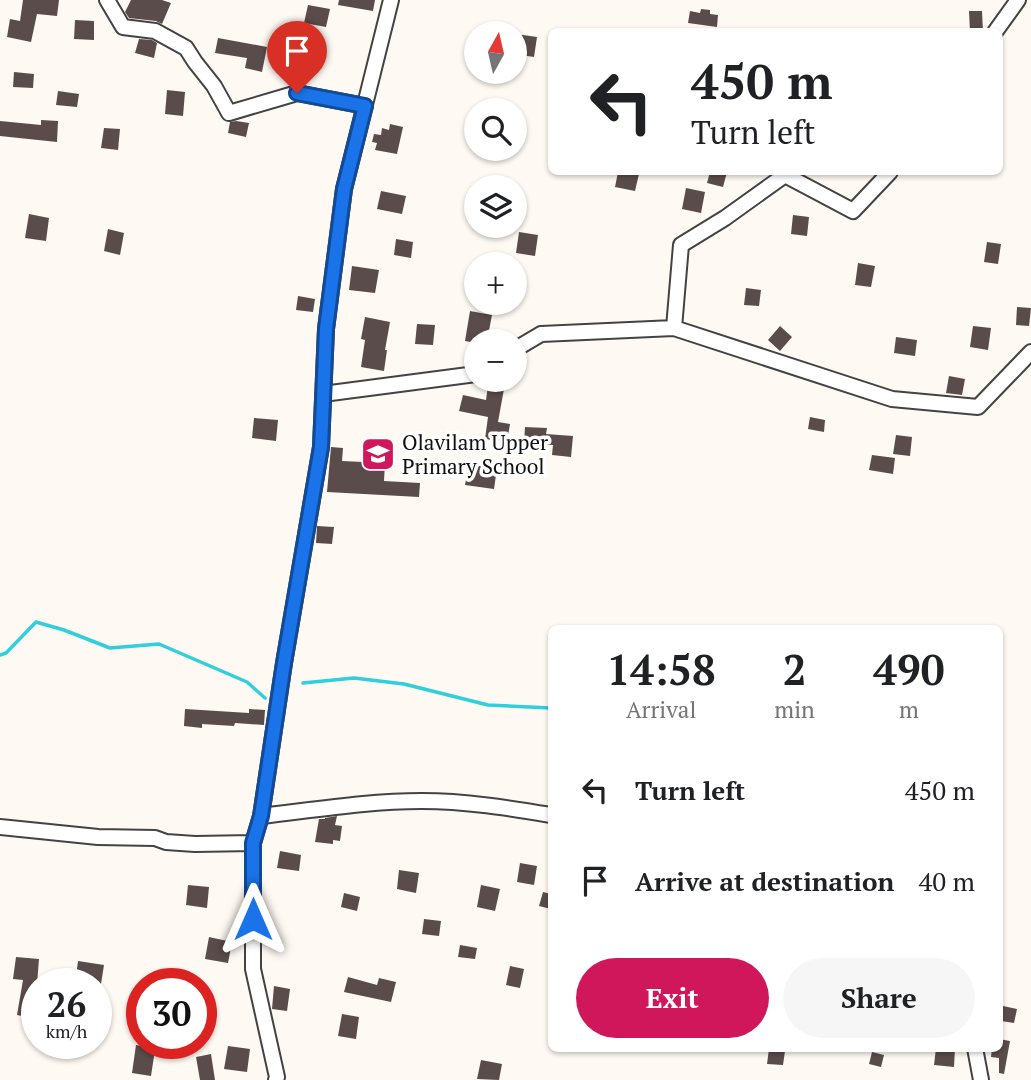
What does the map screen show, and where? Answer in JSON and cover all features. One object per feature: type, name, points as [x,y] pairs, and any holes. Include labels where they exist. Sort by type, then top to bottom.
[{"type":"street","points":[[107,0],[123,27],[155,31],[186,48],[214,86],[229,113],[297,93],[365,106]]},
{"type":"street","points":[[116,14],[123,0]]},
{"type":"street","points":[[276,1080],[253,969],[253,843],[261,816],[321,447],[326,329],[344,189],[391,0]]},
{"type":"street","points":[[998,28],[1018,0]]},
{"type":"street","points":[[674,328],[681,246],[785,175],[853,211],[887,175]]},
{"type":"street","points":[[527,342],[541,334],[674,328],[892,399],[978,407],[1031,352]]},
{"type":"street","points":[[323,394],[464,376]]},
{"type":"street","points":[[261,816],[355,805],[424,801],[497,806],[548,814]]},
{"type":"street","points":[[0,827],[98,837],[155,838],[166,842],[195,844],[253,843]]},
{"type":"street","points":[[976,1052],[981,1080]]},
{"type":"building","points":[[23,0],[59,0],[57,16],[37,14],[31,42],[7,37],[10,19],[20,21]]},
{"type":"building","points":[[131,0],[162,0],[171,3],[162,24],[129,18],[125,12]]},
{"type":"building","points":[[339,0],[375,0],[373,11],[338,5]]},
{"type":"building","points":[[308,5],[330,9],[326,27],[304,23]]},
{"type":"building","points":[[701,9],[718,15],[717,27],[688,23],[690,11],[700,13]]},
{"type":"building","points":[[969,11],[982,11],[983,28],[970,28]]},
{"type":"building","points":[[75,20],[94,21],[94,40],[74,39]]},
{"type":"building","points":[[527,36],[537,37],[534,57],[527,56]]},
{"type":"building","points":[[218,38],[267,47],[262,72],[245,68],[247,58],[215,53]]},
{"type":"building","points":[[139,39],[157,43],[154,58],[135,53]]},
{"type":"building","points":[[14,72],[34,74],[33,88],[13,87]]},
{"type":"building","points":[[167,90],[185,92],[183,116],[165,114]]},
{"type":"building","points":[[58,91],[79,94],[77,107],[56,105]]},
{"type":"building","points":[[41,120],[58,121],[57,142],[0,136],[0,121],[41,125]]},
{"type":"building","points":[[230,122],[249,123],[246,137],[228,133]]},
{"type":"building","points":[[390,124],[403,127],[397,154],[375,150],[377,143],[372,142],[374,134],[381,135],[382,128],[389,130]]},
{"type":"building","points":[[104,128],[120,129],[118,150],[101,148]]},
{"type":"building","points":[[617,175],[639,175],[635,191],[615,187]]},
{"type":"building","points":[[709,175],[726,175],[723,187],[707,183]]},
{"type":"building","points":[[686,188],[705,192],[701,213],[682,209]]},
{"type":"building","points":[[381,191],[406,196],[402,214],[377,209]]},
{"type":"building","points":[[29,214],[49,218],[46,241],[25,238]]},
{"type":"building","points":[[793,215],[809,217],[807,236],[791,234]]},
{"type":"building","points":[[108,229],[124,233],[120,255],[104,251]]},
{"type":"building","points":[[527,233],[538,235],[535,256],[527,255],[527,252],[516,252],[518,238],[527,238]]},
{"type":"building","points":[[396,239],[413,242],[411,258],[394,255]]},
{"type":"building","points":[[987,242],[1001,244],[998,264],[984,262]]},
{"type":"building","points":[[858,263],[875,266],[871,287],[855,285]]},
{"type":"building","points":[[352,266],[379,270],[375,293],[349,290]]},
{"type":"building","points":[[746,288],[761,290],[759,306],[744,305]]},
{"type":"building","points":[[298,296],[315,299],[313,312],[296,310]]},
{"type":"building","points":[[1017,307],[1031,308],[1029,326],[1016,325]]},
{"type":"building","points":[[469,315],[492,315],[489,329],[467,329]]},
{"type":"building","points":[[365,317],[390,322],[384,371],[361,367],[365,340],[361,339]]},
{"type":"building","points":[[417,324],[435,325],[433,345],[415,344]]},
{"type":"building","points":[[780,326],[792,337],[780,351],[768,340]]},
{"type":"building","points":[[973,326],[991,328],[988,350],[970,347]]},
{"type":"building","points":[[896,337],[917,340],[915,356],[894,353]]},
{"type":"building","points":[[949,376],[965,379],[962,395],[946,393]]},
{"type":"building","points":[[487,392],[503,392],[498,422],[510,424],[507,442],[485,439],[488,417],[459,411],[463,395],[486,400]]},
{"type":"building","points":[[810,417],[825,420],[824,432],[808,429]]},
{"type":"building","points":[[254,418],[278,420],[276,441],[252,438]]},
{"type":"building","points":[[525,427],[547,428],[546,434],[573,436],[571,457],[552,455],[553,445],[524,444]]},
{"type":"building","points":[[896,435],[912,437],[910,456],[893,454]]},
{"type":"building","points":[[331,447],[343,448],[342,461],[385,463],[384,481],[420,483],[419,497],[327,492]]},
{"type":"building","points":[[872,455],[895,458],[893,474],[869,470]]},
{"type":"building","points":[[469,464],[497,468],[494,489],[465,485]]},
{"type":"building","points":[[317,526],[334,527],[332,544],[316,543]]},
{"type":"building","points":[[185,709],[249,713],[249,709],[265,710],[264,725],[235,723],[234,726],[202,724],[202,728],[184,726]]},
{"type":"building","points":[[337,816],[335,825],[342,826],[340,841],[333,840],[333,844],[315,842],[319,819]]},
{"type":"building","points":[[280,851],[301,855],[299,871],[277,868]]},
{"type":"building","points":[[520,863],[537,866],[534,885],[517,882]]},
{"type":"building","points":[[399,870],[419,873],[416,893],[397,889]]},
{"type":"building","points":[[188,885],[209,887],[207,908],[186,905]]},
{"type":"building","points":[[481,885],[500,889],[495,911],[477,907]]},
{"type":"building","points":[[543,892],[548,893],[548,908],[539,906]]},
{"type":"building","points":[[344,893],[360,897],[357,911],[341,907]]},
{"type":"building","points":[[424,919],[441,921],[439,936],[422,934]]},
{"type":"building","points":[[209,937],[232,942],[228,963],[205,959]]},
{"type":"building","points":[[460,945],[477,948],[475,959],[458,957]]},
{"type":"building","points":[[16,957],[39,959],[38,968],[21,968],[21,980],[13,979]]},
{"type":"building","points":[[78,961],[104,965],[104,968],[77,968]]},
{"type":"building","points":[[510,966],[524,969],[520,988],[506,985]]},
{"type":"building","points":[[348,977],[377,985],[379,978],[396,982],[391,1002],[344,992]]},
{"type":"building","points":[[274,986],[290,989],[287,1011],[272,1009]]},
{"type":"building","points":[[21,992],[21,1016],[17,1015]]},
{"type":"building","points":[[1003,1006],[1017,1009],[1014,1023],[1003,1021]]},
{"type":"building","points":[[342,1014],[359,1017],[356,1039],[338,1036]]},
{"type":"building","points":[[1003,1040],[1010,1041],[1004,1074],[999,1073],[999,1058],[991,1057],[992,1052],[1003,1052]]},
{"type":"building","points":[[228,1046],[250,1049],[247,1072],[224,1069]]},
{"type":"building","points":[[769,1052],[785,1052],[783,1065],[767,1064]]},
{"type":"building","points":[[872,1052],[884,1055],[881,1067],[869,1064]]},
{"type":"building","points":[[936,1052],[955,1052],[954,1067],[934,1065]]},
{"type":"building","points":[[134,1059],[154,1059],[151,1076],[132,1073]]},
{"type":"building","points":[[196,1059],[212,1059],[215,1080],[200,1080]]},
{"type":"building","points":[[481,1060],[502,1064],[499,1080],[477,1079]]},
{"type":"waterway","points":[[0,655],[6,653],[36,622],[110,648],[159,644],[247,682],[265,698]]},
{"type":"waterway","points":[[303,683],[354,678],[404,684],[488,705],[548,708]]},
{"type":"place","name":"Olavilam Upper Primary School","points":[[378,454]]},
{"type":"route","points":[[253,919],[253,843],[261,816],[321,447],[326,329],[344,189],[365,106],[297,93]]}]
